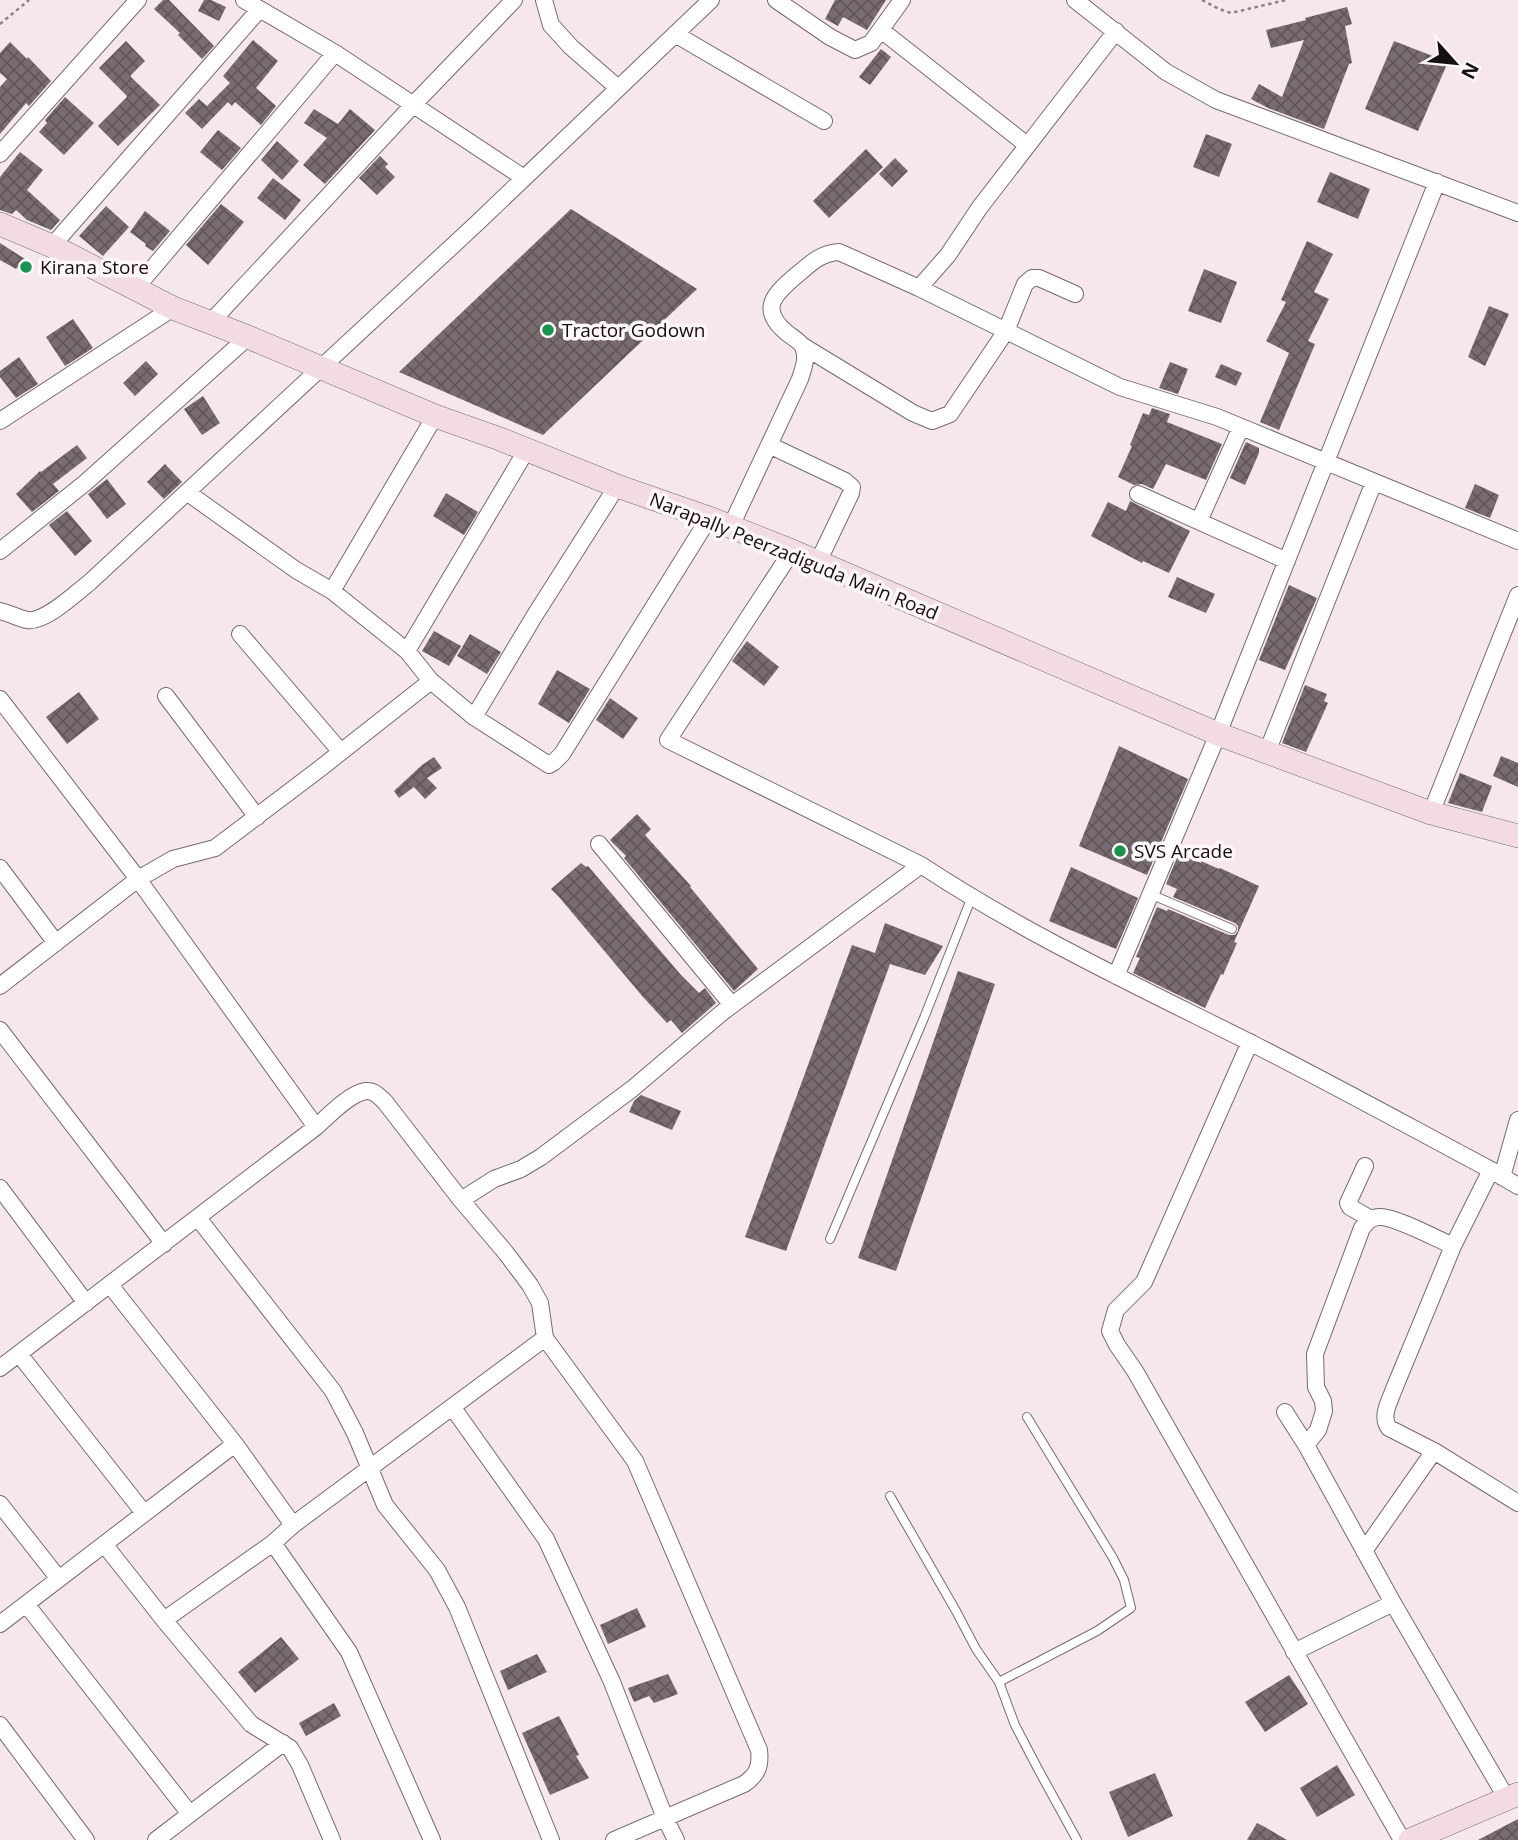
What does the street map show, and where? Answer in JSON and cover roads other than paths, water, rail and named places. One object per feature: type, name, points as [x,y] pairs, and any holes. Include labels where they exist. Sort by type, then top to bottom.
[{"type":"street","points":[[0,154],[138,0]]},
{"type":"street","points":[[244,0],[335,53],[524,178]]},
{"type":"street","points":[[210,323],[514,0]]},
{"type":"street","points":[[544,0],[551,25],[618,89]]},
{"type":"street","points":[[0,611],[26,620],[37,620],[90,582],[711,0]]},
{"type":"street","points":[[776,0],[830,37],[855,50],[871,43],[902,0]]},
{"type":"street","points":[[1075,0],[1166,72],[1216,100],[1518,212]]},
{"type":"street","points":[[52,246],[259,10]]},
{"type":"street","points":[[881,30],[1027,145]]},
{"type":"street","points":[[919,288],[948,255],[980,207],[1116,31]]},
{"type":"street","points":[[675,34],[824,121]]},
{"type":"street","points":[[135,289],[335,53]]},
{"type":"street","points":[[1116,976],[1218,733],[1437,182]]},
{"type":"street","name":"Narapally Peerzadiguda Main Road","points":[[0,224],[52,246],[173,308],[435,416],[617,486],[709,517],[1218,733],[1431,813],[1517,834]]},
{"type":"street","points":[[1075,294],[1039,278],[1032,278],[1025,284],[1006,331],[950,414],[932,421],[913,413],[803,346],[777,324],[770,312],[772,299],[787,284],[826,253],[839,252],[919,288],[1006,331],[1120,387],[1217,417],[1518,541]]},
{"type":"street","points":[[0,421],[173,308]]},
{"type":"street","points":[[0,551],[85,483],[248,337]]},
{"type":"street","points":[[731,526],[800,379],[806,360],[803,346]]},
{"type":"street","points":[[332,591],[435,416]]},
{"type":"street","points":[[1199,522],[1241,427]]},
{"type":"street","points":[[769,445],[845,481],[852,487],[818,562]]},
{"type":"street","points":[[407,651],[526,451]]},
{"type":"street","points":[[1267,752],[1374,482]]},
{"type":"street","points":[[474,717],[617,486]]},
{"type":"street","points":[[188,493],[296,570],[332,591],[407,651],[431,681],[474,717],[549,765],[562,754],[709,517]]},
{"type":"street","points":[[1138,494],[1287,561]]},
{"type":"street","points":[[792,551],[668,740],[921,866],[971,899],[1116,976],[1250,1042],[1518,1186]]},
{"type":"street","points":[[1431,813],[1518,595]]},
{"type":"street","points":[[240,634],[341,752]]},
{"type":"street","points":[[0,986],[138,879],[173,859],[215,848],[431,681]]},
{"type":"street","points":[[166,696],[257,817]]},
{"type":"street","points":[[0,699],[138,879],[316,1127]]},
{"type":"street","points":[[599,844],[732,1004]]},
{"type":"street","points":[[461,1200],[494,1179],[521,1169],[541,1157],[632,1088],[732,1004],[921,866]]},
{"type":"street","points":[[0,868],[56,943]]},
{"type":"street","points":[[0,1030],[164,1244]]},
{"type":"street","points":[[1250,1042],[1144,1282],[1116,1310],[1110,1331],[1402,1840]]},
{"type":"street","points":[[0,1368],[351,1098],[365,1091],[374,1093],[385,1101],[530,1285],[540,1303],[545,1338],[635,1461],[759,1750],[760,1760],[755,1776],[744,1784],[614,1840]]},
{"type":"street","points":[[1518,1120],[1496,1173],[1453,1246],[1385,1412],[1385,1422],[1389,1428],[1434,1451],[1518,1503]]},
{"type":"street","points":[[1365,1166],[1348,1205],[1371,1219]]},
{"type":"street","points":[[0,1188],[86,1303]]},
{"type":"street","points":[[1306,1445],[1318,1430],[1324,1411],[1317,1387],[1315,1354],[1362,1228],[1371,1219],[1380,1217],[1453,1246]]},
{"type":"street","points":[[198,1218],[332,1391],[355,1433],[385,1505],[436,1570],[457,1607],[551,1840]]},
{"type":"street","points":[[110,1285],[235,1444],[293,1525]]},
{"type":"street","points":[[164,1620],[273,1543],[293,1525],[545,1338]]},
{"type":"street","points":[[19,1354],[144,1513]]},
{"type":"street","points":[[453,1408],[546,1539],[612,1682],[676,1840]]},
{"type":"street","points":[[1284,1412],[1306,1445],[1393,1603],[1512,1796],[1410,1840]]},
{"type":"street","points":[[0,1624],[235,1444]]},
{"type":"street","points":[[1364,1551],[1434,1451]]},
{"type":"street","points":[[0,1504],[59,1579]]},
{"type":"street","points":[[273,1543],[349,1652],[432,1840]]},
{"type":"street","points":[[104,1544],[251,1724],[290,1748],[332,1840]]},
{"type":"street","points":[[1294,1652],[1393,1603]]},
{"type":"street","points":[[26,1604],[190,1814]]},
{"type":"street","points":[[0,1725],[86,1840]]},
{"type":"street","points":[[156,1840],[283,1743]]},
{"type":"lane","points":[[1150,894],[1232,929]]},
{"type":"lane","points":[[830,1239],[971,899]]},
{"type":"lane","points":[[999,1682],[1097,1631],[1131,1608],[1124,1580],[1113,1558],[1027,1417]]},
{"type":"lane","points":[[890,1496],[976,1649],[999,1682],[1021,1736],[1077,1840]]},
{"type":"place","name":"Kirana Store","points":[[26,267]]},
{"type":"place","name":"Tractor Godown","points":[[548,330]]},
{"type":"place","name":"SVS Arcade","points":[[1120,851]]}]
